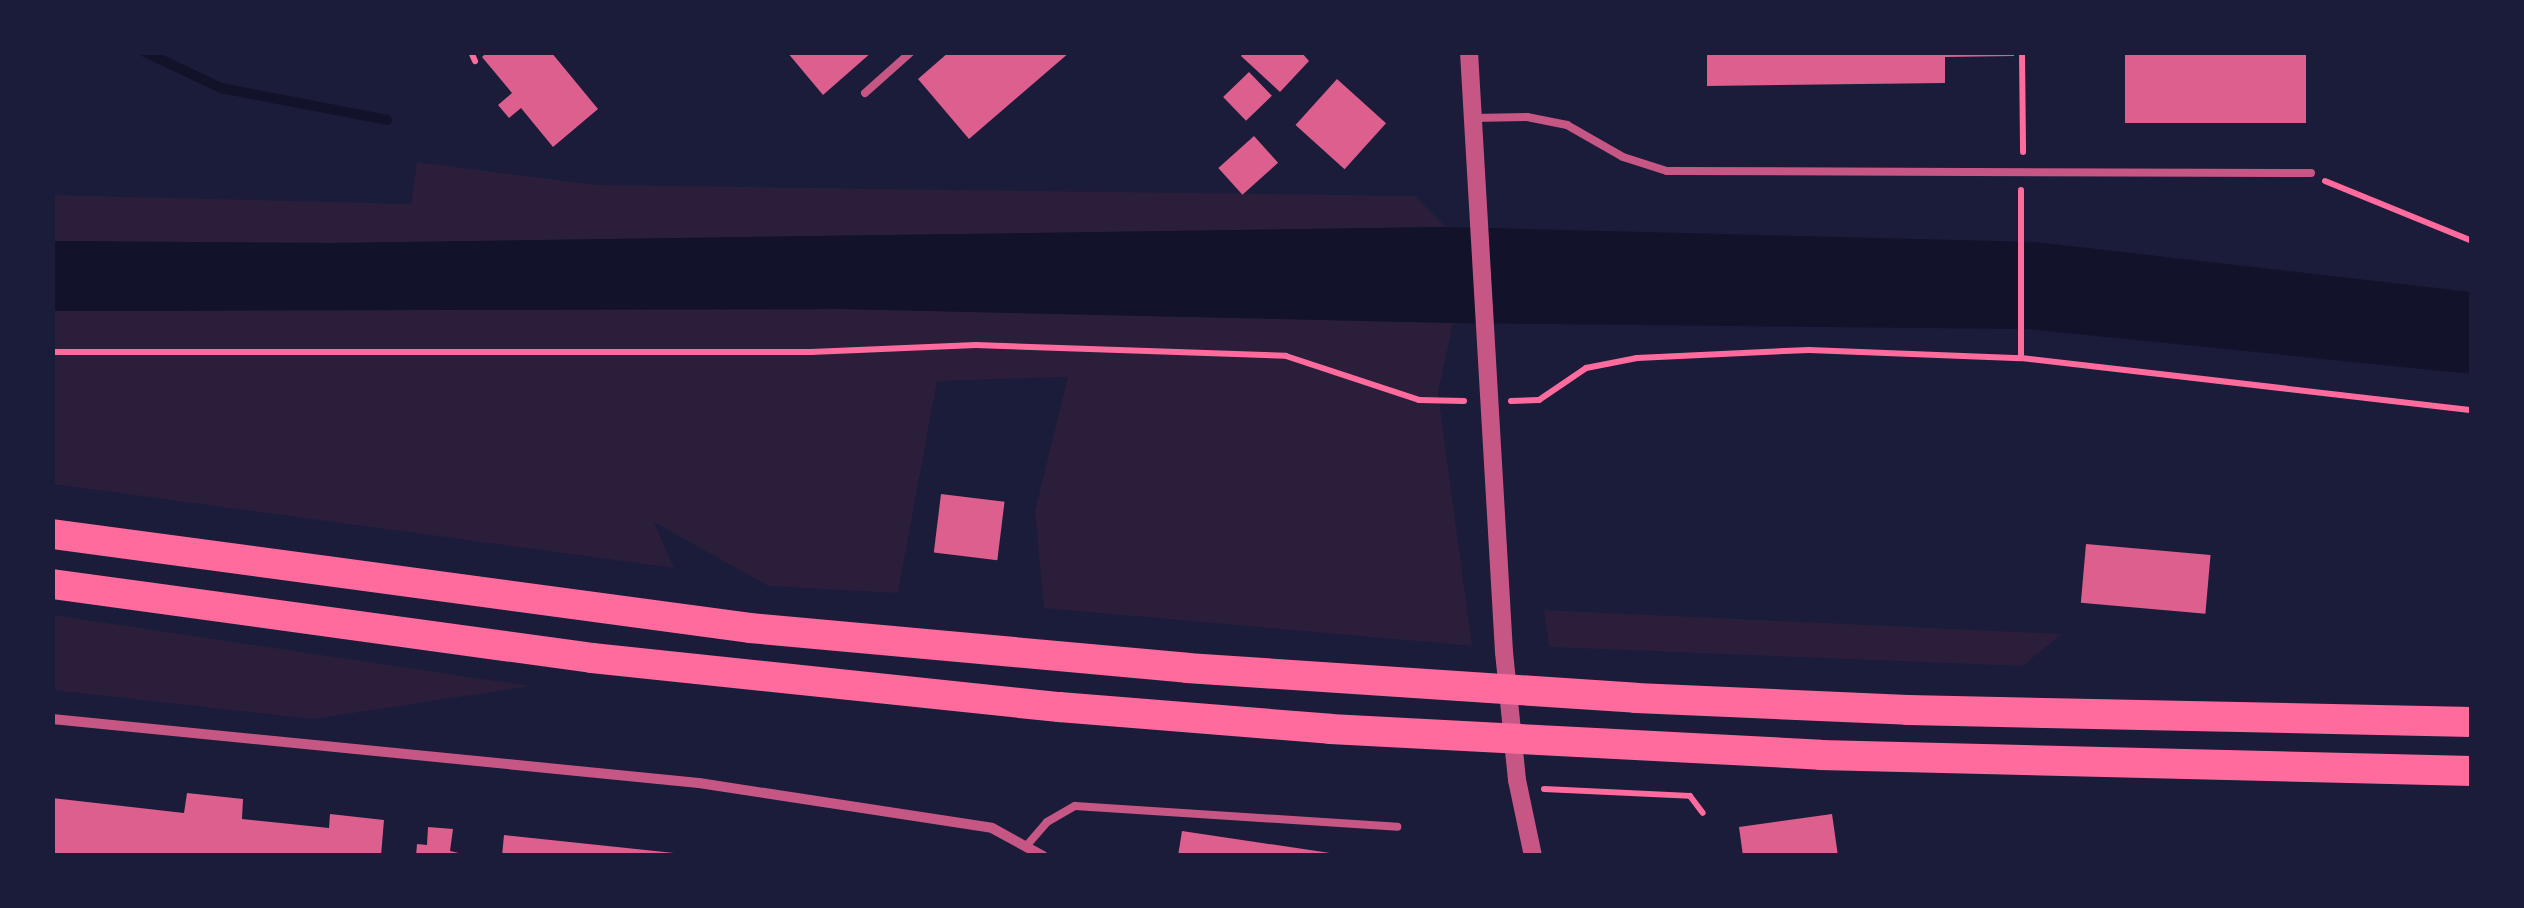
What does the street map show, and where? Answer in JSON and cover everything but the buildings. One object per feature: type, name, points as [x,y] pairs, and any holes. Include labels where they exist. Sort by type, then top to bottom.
[{"type":"highway","points":[[52,534],[750,628],[1187,668],[1636,698],[1869,708],[2472,722]]},
{"type":"highway","points":[[52,584],[592,658],[1272,724],[1800,754],[2472,772]]},
{"type":"street","points":[[1469,52],[1504,652],[1518,780],[1533,856]]},
{"type":"street","points":[[52,719],[700,784],[992,828],[1028,844],[1043,856]]},
{"type":"lane","points":[[864,94],[911,52]]},
{"type":"lane","points":[[1471,118],[1527,117],[1567,125],[1623,157],[1668,170],[2311,173]]},
{"type":"lane","points":[[1028,844],[1047,822],[1075,806],[1397,827]]},
{"type":"path","points":[[471,52],[476,61]]},
{"type":"path","points":[[2021,358],[2018,223],[2023,173],[2022,52]]},
{"type":"path","points":[[2311,173],[2472,241]]},
{"type":"path","points":[[52,352],[811,352],[996,346],[1286,356],[1418,400],[1488,401],[1539,400],[1586,368],[1637,358],[1808,350],[2021,358],[2472,410]]},
{"type":"path","points":[[1544,789],[1690,796],[1704,812]]},
{"type":"shaded area","points":[[417,162],[597,185],[1415,196],[1446,227],[333,243],[53,241],[53,195],[411,204]]},
{"type":"shaded area","points":[[1446,227],[2035,242],[2471,292],[2472,374],[2028,329],[1453,323],[841,309],[53,311],[53,241],[333,243]]},
{"type":"shaded area","points":[[841,309],[1453,323],[1438,393],[1472,646],[1044,608],[1035,511],[1068,377],[937,381],[898,593],[768,586],[654,522],[674,568],[53,484],[53,311]]},
{"type":"shaded area","points":[[1544,610],[2062,634],[2023,666],[1549,647]]},
{"type":"shaded area","points":[[53,615],[531,686],[313,719],[53,690]]},
{"type":"waterway","points":[[145,52],[221,88],[387,120]]}]
